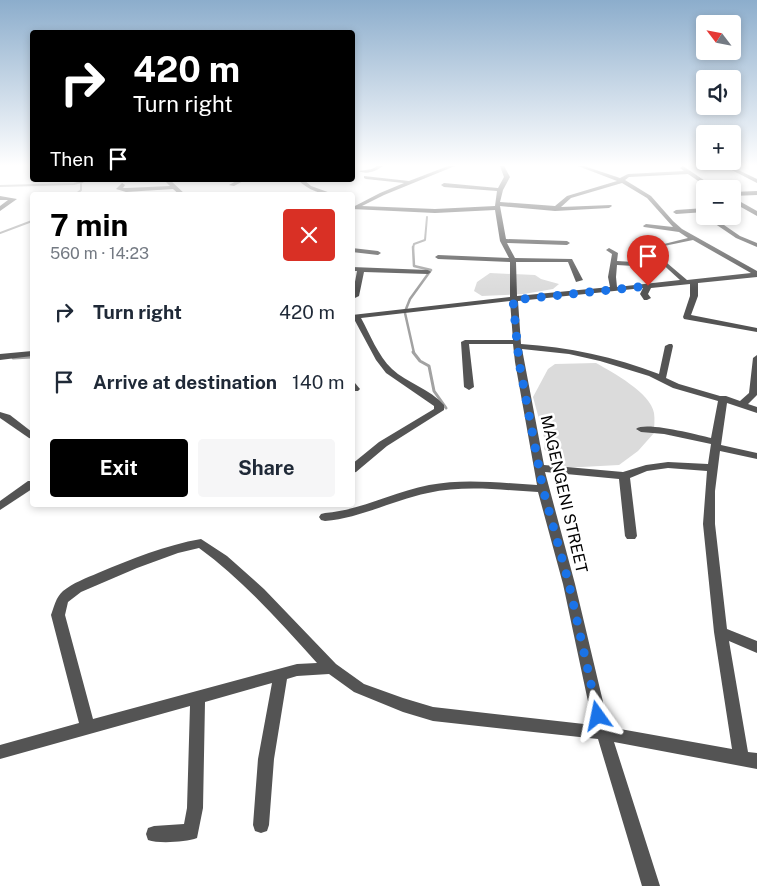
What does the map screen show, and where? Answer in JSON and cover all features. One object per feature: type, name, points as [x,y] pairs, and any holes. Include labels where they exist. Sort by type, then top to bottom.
[{"type":"street","points":[[355,209],[429,212],[483,207]]},
{"type":"street","name":"MAGENGENI STREET","points":[[498,207],[503,241],[513,260],[513,300],[517,344],[525,398],[543,489],[569,584],[598,716],[651,886]]},
{"type":"street","points":[[524,207],[585,209],[598,207]]},
{"type":"street","points":[[657,207],[667,220],[680,230],[755,275],[757,284]]},
{"type":"street","points":[[676,212],[696,210]]},
{"type":"street","points":[[720,225],[738,237],[757,245]]},
{"type":"street","points":[[646,226],[680,230]]},
{"type":"street","points":[[666,245],[695,238]]},
{"type":"street","points":[[503,241],[567,243]]},
{"type":"street","points":[[355,250],[378,253]]},
{"type":"street","points":[[608,250],[615,253],[612,277],[614,289]]},
{"type":"street","points":[[438,257],[570,260],[579,280]]},
{"type":"street","points":[[660,259],[691,282],[694,296],[687,317],[757,330]]},
{"type":"street","points":[[614,263],[634,264]]},
{"type":"street","points":[[624,263],[630,273]]},
{"type":"street","points":[[355,269],[428,272]]},
{"type":"street","points":[[355,296],[361,270]]},
{"type":"street","points":[[355,317],[755,275]]},
{"type":"street","points":[[647,298],[644,294],[648,286]]},
{"type":"street","points":[[355,319],[380,360],[389,371],[439,405],[439,410],[383,444],[355,467]]},
{"type":"street","points":[[469,387],[466,342],[469,340],[573,351],[662,378],[676,386],[723,398],[757,410]]},
{"type":"street","points":[[662,378],[669,346]]},
{"type":"street","points":[[0,356],[30,354]]},
{"type":"street","points":[[743,404],[753,394],[757,358]]},
{"type":"street","points":[[723,398],[713,468],[709,524],[721,632],[741,756]]},
{"type":"street","points":[[0,415],[15,422],[30,434]]},
{"type":"street","points":[[641,429],[664,431],[757,456]]},
{"type":"street","points":[[540,468],[624,476],[637,470],[664,465],[688,464],[713,468]]},
{"type":"street","points":[[624,476],[631,536]]},
{"type":"street","points":[[0,506],[30,485]]},
{"type":"street","points":[[325,517],[351,514],[428,489],[444,486],[543,489]]},
{"type":"street","points":[[88,727],[58,615],[60,604],[68,594],[83,586],[194,543],[206,545],[260,592],[331,668],[359,688],[433,714],[604,733],[741,756],[757,761]]},
{"type":"street","points":[[721,632],[757,647]]},
{"type":"street","points":[[0,752],[297,670],[331,668]]},
{"type":"street","points":[[261,825],[266,759],[281,675]]},
{"type":"street","points":[[154,834],[191,832],[195,808],[198,698]]},
{"type":"shaded area","points":[[490,273],[535,275],[541,279],[559,284],[553,289],[524,294],[482,296],[474,291],[477,282]]},
{"type":"shaded area","points":[[596,363],[630,384],[646,398],[654,413],[654,433],[638,451],[619,465],[562,468],[544,449],[545,441],[533,397],[548,369],[555,364]]},
{"type":"waterway","points":[[413,248],[414,244],[425,240],[427,217]]},
{"type":"waterway","points":[[0,233],[30,222]]},
{"type":"waterway","points":[[406,309],[410,299],[431,270],[414,266],[413,248]]},
{"type":"waterway","points":[[405,313],[414,353]]},
{"type":"waterway","points":[[413,352],[420,361],[429,366],[434,391],[446,408]]},
{"type":"waterway","points":[[13,358],[30,357]]},
{"type":"route","points":[[598,716],[569,584],[543,489],[519,362],[513,300],[648,286]]}]
